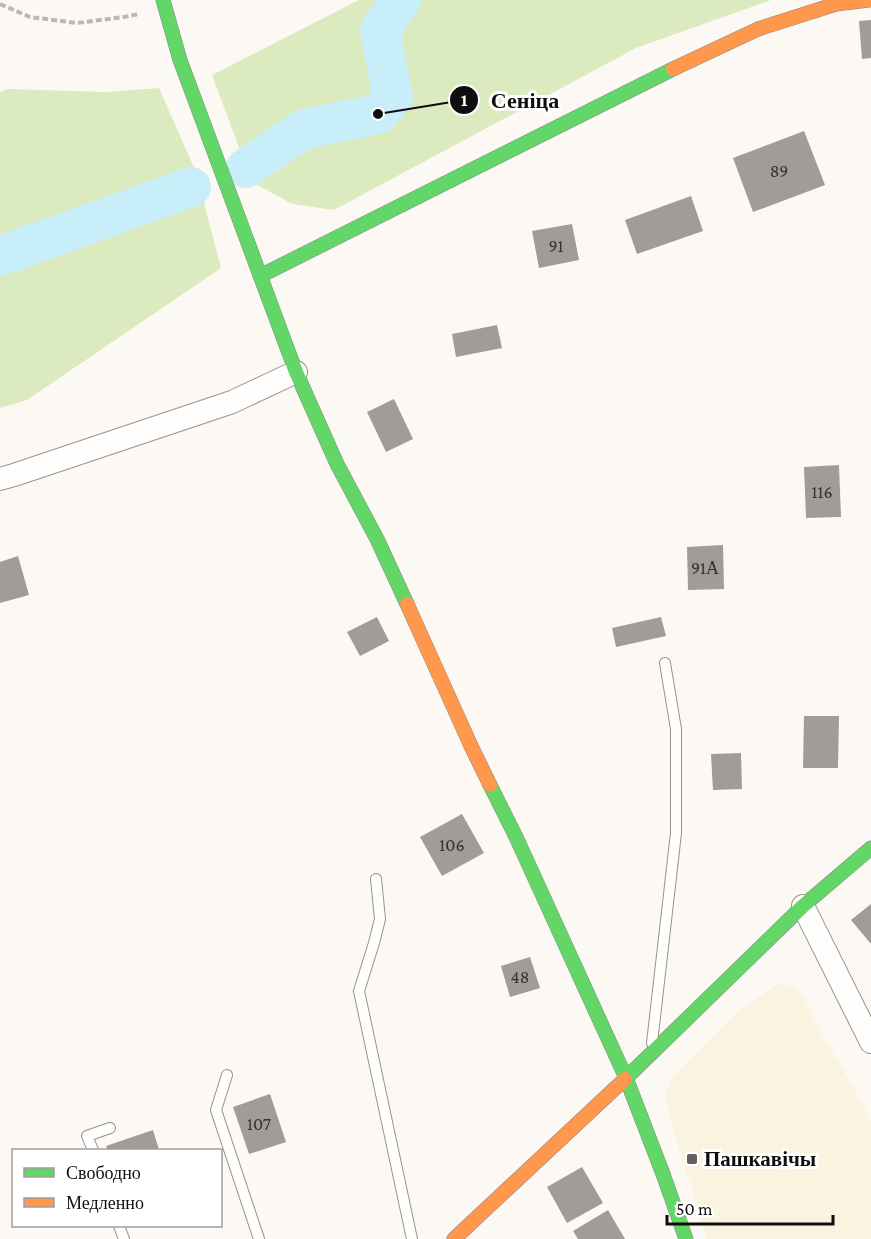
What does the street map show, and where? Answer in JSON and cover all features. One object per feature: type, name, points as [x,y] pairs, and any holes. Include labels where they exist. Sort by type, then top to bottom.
[{"type":"street","points":[[260,276],[639,85],[758,29],[836,4],[869,0]]},
{"type":"street","points":[[163,4],[180,60],[296,372],[337,464],[377,539],[626,1078],[686,1239]]},
{"type":"street","points":[[0,479],[232,402],[296,372]]},
{"type":"street","points":[[454,1239],[626,1078],[803,906],[871,848]]},
{"type":"street","points":[[803,906],[871,1042]]},
{"type":"lane","points":[[651,1052],[676,833],[676,729],[666,663]]},
{"type":"lane","points":[[376,879],[380,920],[359,991],[411,1239]]},
{"type":"lane","points":[[227,1075],[216,1110],[259,1239]]},
{"type":"lane","points":[[93,1149],[87,1136],[110,1128]]},
{"type":"path","points":[[0,4],[30,17],[77,23],[124,17],[163,4]]},
{"type":"shaded area","points":[[778,984],[790,985],[803,995],[871,1121],[871,1239],[706,1239],[672,1127],[666,1092],[674,1076],[743,1007]]},
{"type":"green space","points":[[359,0],[771,0],[636,48],[334,210],[292,204],[252,182],[212,75]]},
{"type":"green space","points":[[159,88],[196,172],[221,268],[27,400],[0,408],[0,92],[8,89],[105,92]]},
{"type":"building","points":[[871,20],[871,58],[862,59],[859,21]]},
{"type":"building","points":[[804,131],[825,185],[753,212],[733,158]]},
{"type":"building","points":[[691,196],[703,231],[637,254],[625,220]]},
{"type":"building","points":[[572,224],[579,260],[539,268],[532,231]]},
{"type":"building","points":[[497,325],[502,348],[456,357],[452,334]]},
{"type":"building","points":[[394,399],[413,439],[386,452],[367,412]]},
{"type":"building","points":[[839,465],[841,517],[806,518],[804,467]]},
{"type":"building","points":[[723,545],[724,589],[688,590],[687,547]]},
{"type":"building","points":[[18,556],[29,595],[0,603],[0,562]]},
{"type":"building","points":[[377,617],[389,641],[360,656],[347,632]]},
{"type":"building","points":[[661,617],[666,636],[616,647],[612,628]]},
{"type":"building","points":[[804,716],[839,716],[838,768],[803,768]]},
{"type":"building","points":[[741,753],[742,789],[713,790],[711,754]]},
{"type":"building","points":[[462,814],[484,853],[442,876],[420,837]]},
{"type":"building","points":[[871,904],[871,944],[851,920]]},
{"type":"building","points":[[530,957],[540,988],[510,997],[501,966]]},
{"type":"building","points":[[270,1094],[286,1142],[249,1154],[233,1107]]},
{"type":"building","points":[[153,1130],[159,1149],[108,1149],[106,1146]]},
{"type":"building","points":[[582,1167],[603,1203],[567,1223],[547,1187]]},
{"type":"building","points":[[608,1210],[625,1239],[578,1239],[573,1231]]},
{"type":"waterway","points":[[246,168],[304,129],[378,114],[393,97],[380,30],[401,0]]},
{"type":"waterway","points":[[0,256],[191,187]]},
{"type":"traffic: fast","points":[[163,0],[180,60],[296,372],[337,464],[377,539],[407,604]]},
{"type":"traffic: fast","points":[[260,276],[673,69]]},
{"type":"traffic: fast","points":[[490,785],[626,1078],[686,1239]]},
{"type":"traffic: fast","points":[[625,1079],[803,906],[871,848]]},
{"type":"traffic: slow","points":[[673,69],[758,29],[836,4],[869,0]]},
{"type":"traffic: slow","points":[[407,604],[490,785]]},
{"type":"traffic: slow","points":[[454,1239],[625,1079]]},
{"type":"place","name":"Сеніца","points":[[378,114]]},
{"type":"place","name":"Пашкавічы","points":[[692,1159]]}]
